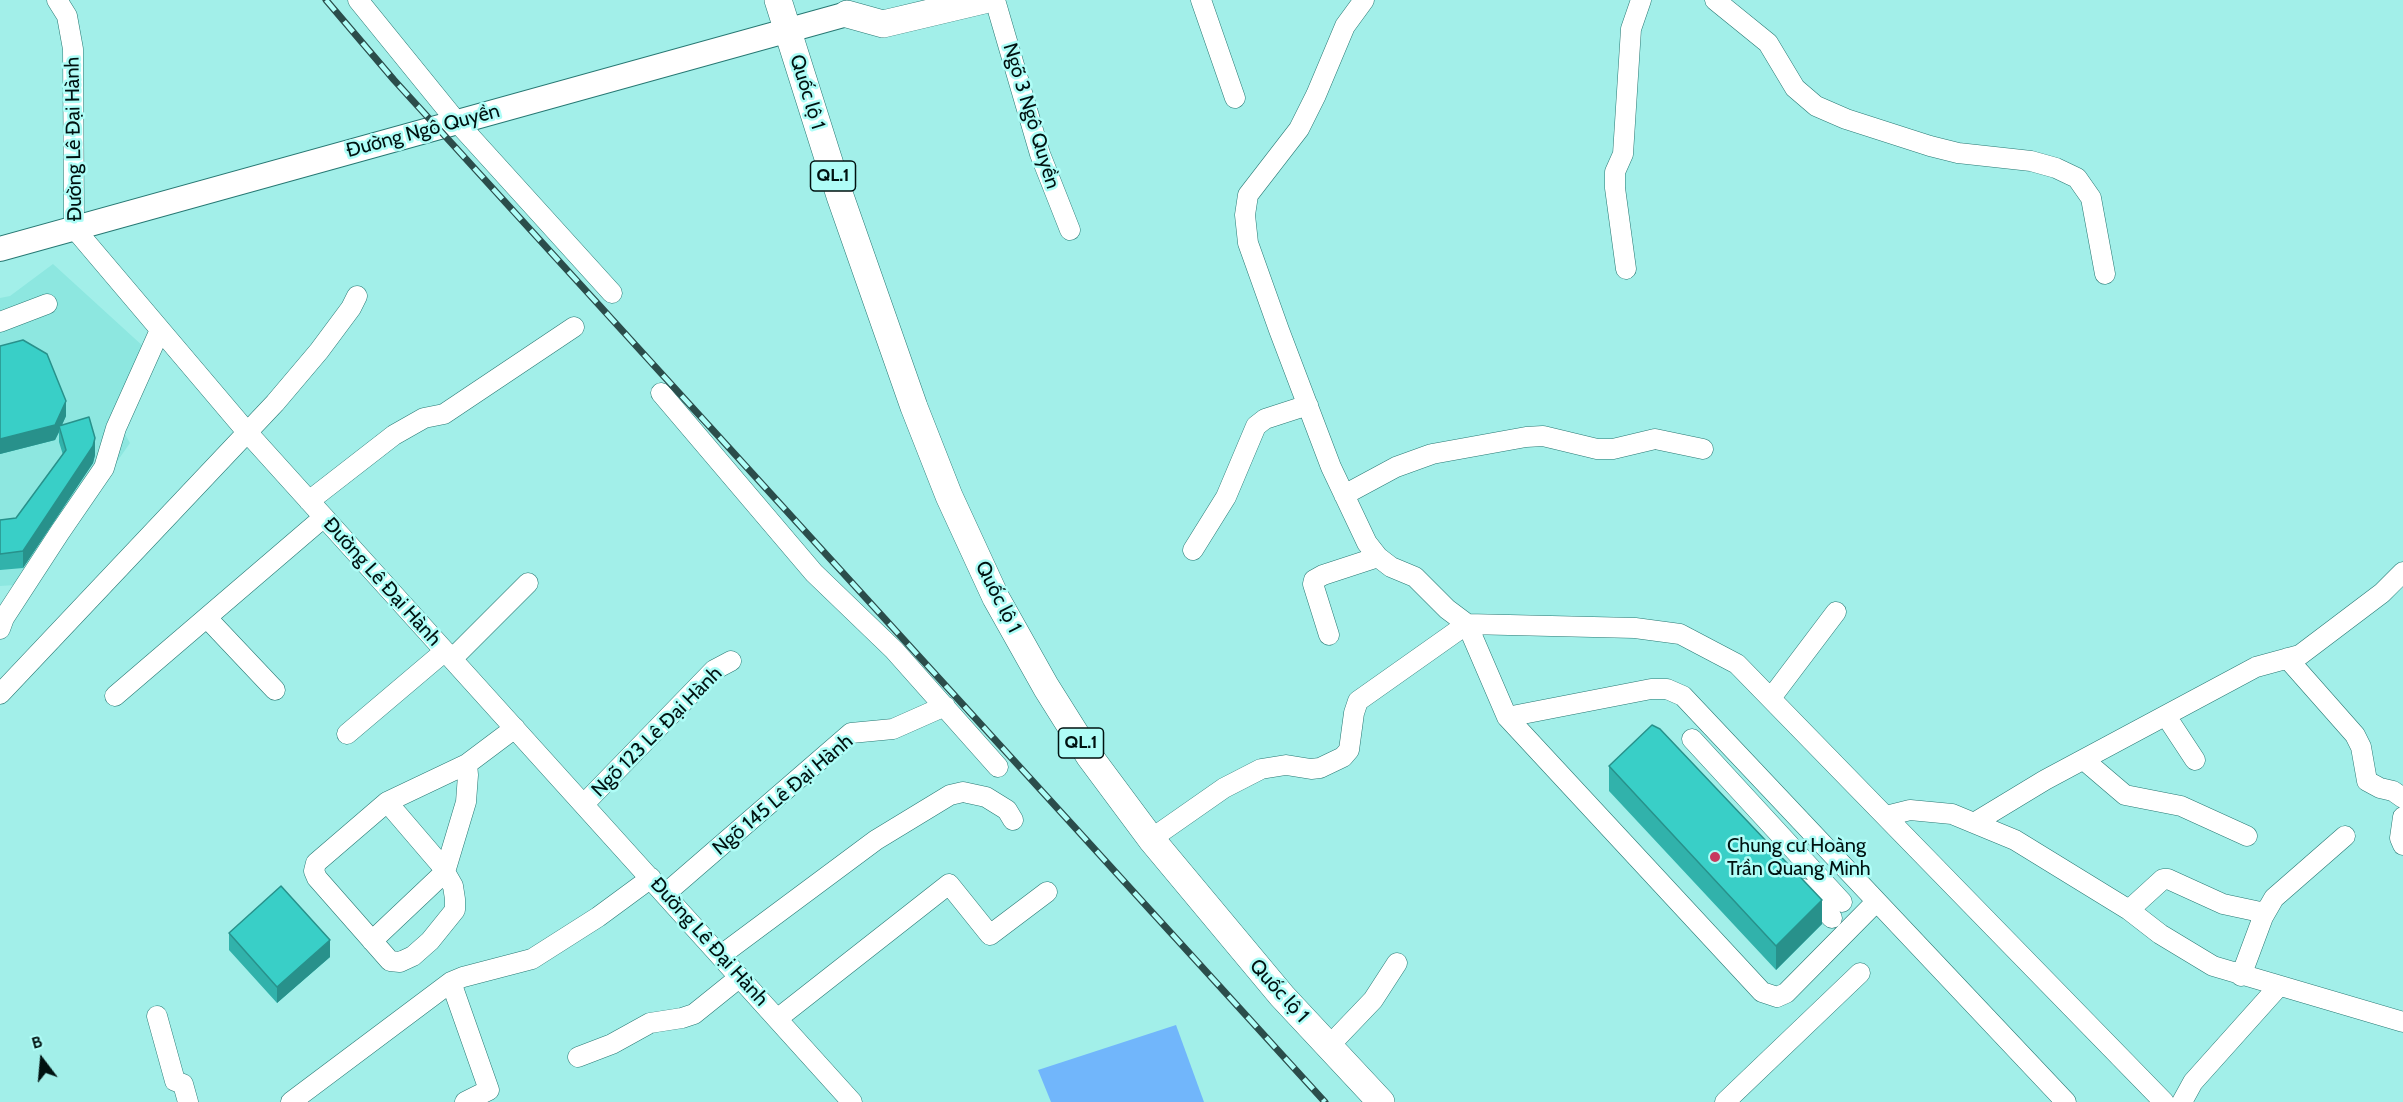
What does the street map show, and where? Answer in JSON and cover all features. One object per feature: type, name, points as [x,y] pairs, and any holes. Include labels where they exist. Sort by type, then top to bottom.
[{"type":"highway","name":"Quốc lộ 1","points":[[778,0],[840,196],[914,406],[949,496],[996,598],[1046,687],[1090,757],[1151,838],[1282,996],[1381,1102]]},
{"type":"highway","name":"Đường Ngô Quyền","points":[[847,14],[873,0]]},
{"type":"highway","points":[[847,14],[882,24],[984,0]]},
{"type":"main road","name":"Đường Ngô Quyền","points":[[0,249],[847,14]]},
{"type":"street","name":"Đường Lê Đại Hành","points":[[57,0],[67,16],[73,49],[74,228],[247,432],[852,1102]]},
{"type":"street","points":[[358,0],[373,8],[457,122],[612,294]]},
{"type":"street","name":"Ngõ 3 Ngô Quyền","points":[[995,0],[1041,154],[1070,230]]},
{"type":"street","points":[[1201,0],[1235,98]]},
{"type":"street","points":[[1364,0],[1345,26],[1299,129],[1248,195],[1245,215],[1248,243],[1331,467],[1367,543],[1390,567],[1415,577],[1447,609],[1467,624],[1507,717],[1762,992],[1777,997],[1786,993],[1876,902]]},
{"type":"street","points":[[1626,269],[1615,172],[1623,154],[1631,29],[1641,0]]},
{"type":"street","points":[[1715,0],[1768,43],[1795,88],[1816,106],[1846,119],[1930,146],[1958,153],[2031,161],[2056,168],[2078,178],[2091,198],[2104,274]]},
{"type":"street","points":[[0,694],[275,403],[319,351],[351,308],[357,296]]},
{"type":"street","points":[[0,322],[47,304]]},
{"type":"street","points":[[309,501],[401,430],[424,418],[444,414],[574,327]]},
{"type":"street","points":[[0,629],[4,618],[35,570],[104,468],[116,428],[160,330]]},
{"type":"street","points":[[661,393],[814,573],[894,650],[998,767]]},
{"type":"street","points":[[1193,550],[1226,497],[1256,426],[1265,418],[1308,405]]},
{"type":"street","points":[[1344,495],[1396,467],[1432,454],[1526,437],[1543,436],[1598,449],[1620,447],[1655,439],[1703,449]]},
{"type":"street","points":[[115,696],[324,518]]},
{"type":"street","points":[[1329,635],[1313,584],[1314,580],[1378,557]]},
{"type":"street","points":[[1974,823],[2084,760],[2256,667],[2300,655],[2382,593],[2403,572]]},
{"type":"street","points":[[347,734],[449,655],[528,583]]},
{"type":"street","points":[[1771,699],[1836,612]]},
{"type":"street","points":[[207,618],[274,690]]},
{"type":"street","points":[[1151,838],[1224,788],[1261,769],[1286,765],[1320,768],[1343,757],[1349,750],[1358,701],[1467,624],[1635,628],[1680,634],[1737,664],[2164,1102]]},
{"type":"street","points":[[2287,658],[2355,735],[2361,747],[2367,781],[2380,788],[2398,793],[2403,798]]},
{"type":"street","name":"Ngõ 123 Lê Đại Hành","points":[[584,804],[714,670],[731,661]]},
{"type":"street","points":[[1507,717],[1651,689],[1667,689],[1683,696],[2066,1102]]},
{"type":"street","name":"Ngõ 145 Lê Đại Hành","points":[[665,894],[851,733],[893,729],[945,706]]},
{"type":"street","points":[[2166,716],[2195,760]]},
{"type":"street","points":[[1675,752],[1710,724]]},
{"type":"street","points":[[387,802],[445,872],[453,886],[455,910],[430,941],[413,957],[400,962],[390,962],[372,941],[314,871],[316,863],[387,802],[467,764],[515,728]]},
{"type":"street","points":[[1692,739],[1764,816],[1792,867],[1837,910]]},
{"type":"street","points":[[2084,760],[2125,795],[2181,806],[2247,836]]},
{"type":"street","points":[[372,941],[445,872],[466,802],[467,764]]},
{"type":"street","points":[[1712,792],[1728,778]]},
{"type":"street","points":[[720,956],[876,840],[950,795],[963,792],[986,797],[1007,810],[1013,820]]},
{"type":"street","points":[[1748,831],[1781,800]]},
{"type":"street","points":[[1886,816],[1910,810],[1952,814],[2015,840],[2129,910],[2160,934],[2213,966],[2403,1022]]},
{"type":"street","points":[[2403,817],[2400,838],[2403,844]]},
{"type":"street","points":[[2241,976],[2265,913],[2274,898],[2345,836]]},
{"type":"street","points":[[1792,867],[1818,840]]},
{"type":"street","points":[[291,1102],[451,982],[532,959],[598,917],[651,878]]},
{"type":"street","points":[[2129,910],[2163,879],[2168,879],[2223,904],[2265,913]]},
{"type":"street","points":[[777,1019],[949,884],[990,935],[1047,892]]},
{"type":"street","points":[[1329,1046],[1373,1000],[1397,963]]},
{"type":"street","points":[[1725,1102],[1860,973]]},
{"type":"street","points":[[578,1057],[612,1044],[650,1023],[694,1014],[740,977]]},
{"type":"street","points":[[451,982],[489,1090],[465,1102]]},
{"type":"street","points":[[2182,1102],[2193,1082],[2279,986]]},
{"type":"street","points":[[157,1016],[175,1081],[183,1084],[188,1102]]},
{"type":"shaded area","points":[[53,264],[156,358],[123,431],[130,443],[31,584],[0,586],[0,298],[10,296]]},
{"type":"shaded area","points":[[1176,1025],[1204,1102],[1051,1102],[1038,1070]]},
{"type":"building","points":[[23,340],[47,354],[66,401],[55,425],[0,439],[0,346]]},
{"type":"building","points":[[89,417],[95,438],[93,446],[23,551],[0,554],[0,520],[16,518],[66,450],[59,426]]},
{"type":"building","name":"Chung cư Hoàng Trần Quang Minh","points":[[1652,725],[1660,729],[1822,900],[1776,946],[1609,766]]},
{"type":"building","points":[[281,886],[330,940],[277,987],[229,933]]},
{"type":"railway","points":[[326,0],[394,80],[1325,1102]]},
{"type":"place","name":"Chung cư Hoàng Trần Quang Minh","points":[[1715,857]]}]
